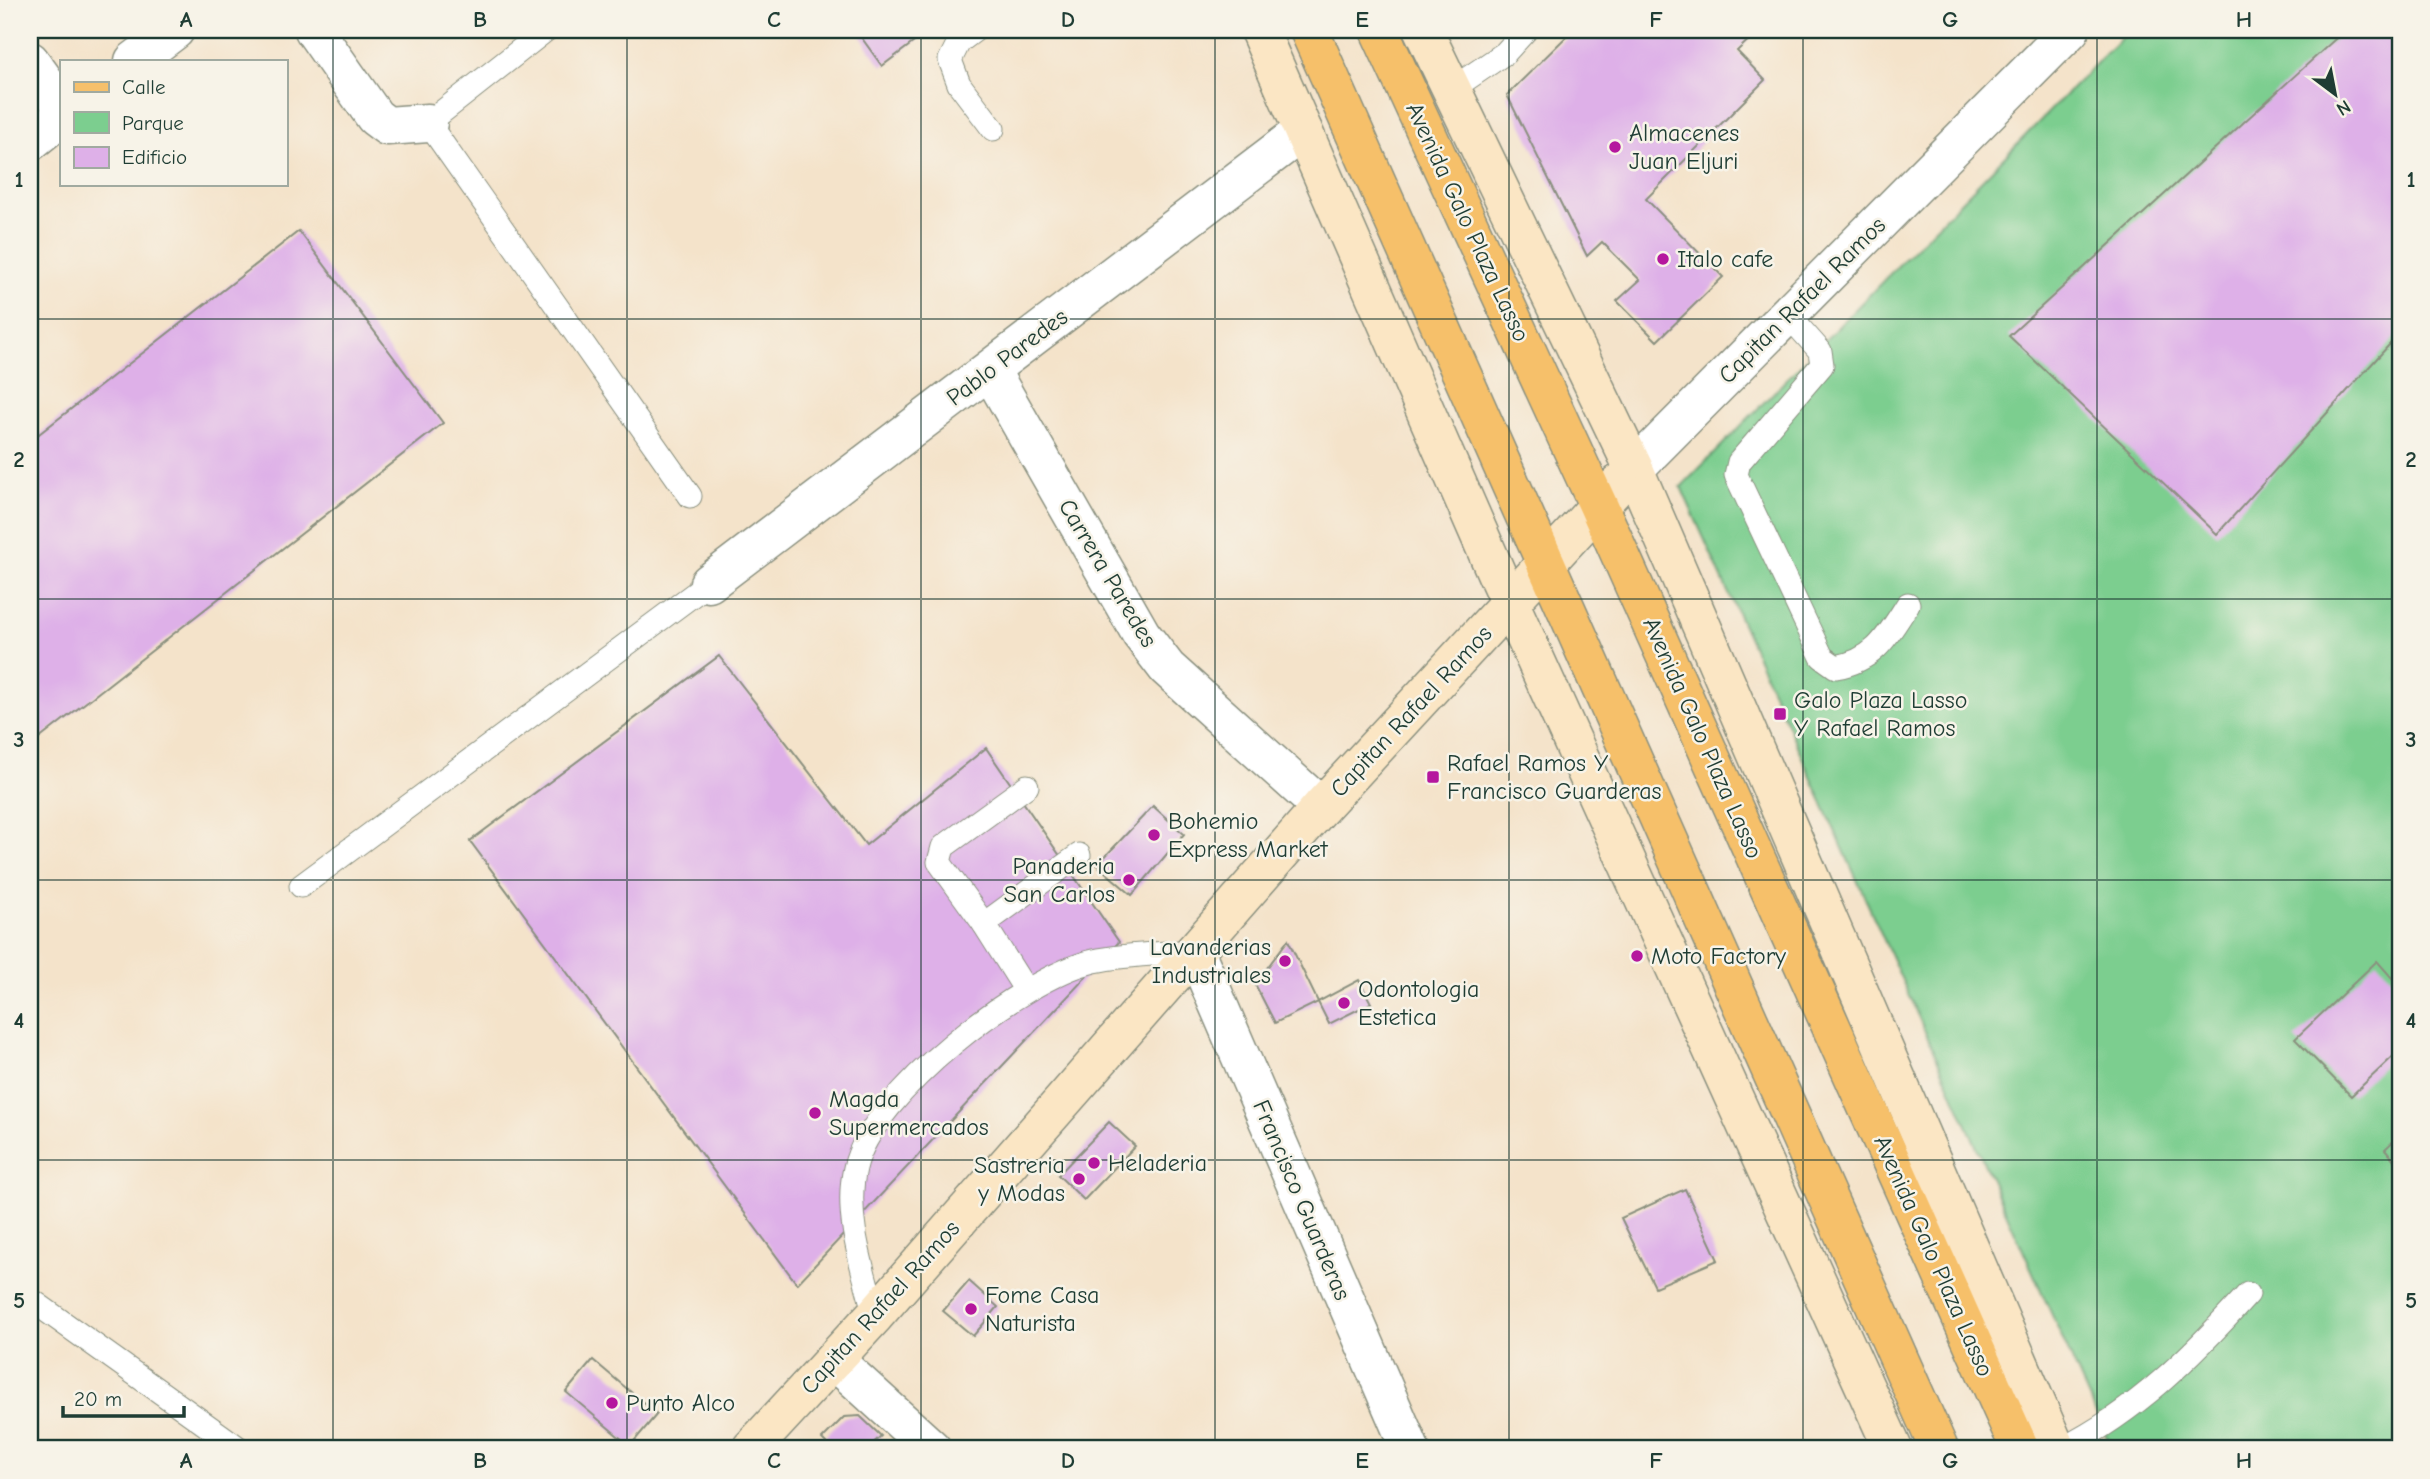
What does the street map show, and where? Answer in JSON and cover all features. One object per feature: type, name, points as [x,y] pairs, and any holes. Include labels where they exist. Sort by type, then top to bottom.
[{"type":"main road","points":[[1259,30],[1510,602],[1893,1449]]},
{"type":"main road","points":[[1309,30],[1939,1449]]},
{"type":"main road","name":"Avenida Galo Plaza Lasso","points":[[1379,30],[1598,505],[2020,1449]]},
{"type":"main road","name":"Avenida Galo Plaza Lasso","points":[[1423,30],[1634,469],[2056,1449]]},
{"type":"main road","name":"Capitan Rafael Ramos","points":[[751,1449],[875,1315],[1321,807],[1544,563],[1634,469]]},
{"type":"street","points":[[135,60],[175,30]]},
{"type":"street","points":[[314,30],[375,117],[387,126],[428,123]]},
{"type":"street","name":"Capitan Rafael Ramos","points":[[1634,469],[2070,30]]},
{"type":"street","points":[[30,61],[60,103]]},
{"type":"street","points":[[30,142],[60,118]]},
{"type":"street","name":"Pablo Paredes","points":[[709,583],[1304,131]]},
{"type":"street","name":"Carrera Paredes","points":[[990,370],[1140,634],[1167,668],[1321,807]]},
{"type":"street","name":"Francisco Guarderas","points":[[1195,951],[1410,1449]]},
{"type":"street","points":[[834,1360],[932,1449]]},
{"type":"lane","points":[[546,30],[428,123],[690,496]]},
{"type":"lane","points":[[975,30],[959,42],[950,60],[959,84],[993,129]]},
{"type":"lane","points":[[1452,89],[1505,54],[1526,30]]},
{"type":"lane","points":[[1787,315],[1820,351],[1822,365],[1739,462],[1736,475],[1822,657],[1836,667],[1850,664],[1881,646],[1908,604]]},
{"type":"lane","points":[[301,886],[709,583]]},
{"type":"lane","points":[[1025,989],[984,924],[939,862],[939,855],[943,847],[1027,786]]},
{"type":"lane","points":[[984,924],[1079,856]]},
{"type":"lane","points":[[875,1315],[856,1239],[854,1170],[863,1141],[883,1113],[918,1077],[1025,989],[1093,961],[1195,951]]},
{"type":"lane","points":[[2062,1449],[2102,1429],[2159,1387],[2248,1294]]},
{"type":"lane","points":[[30,1299],[240,1449]]},
{"type":"green space","points":[[2129,30],[2400,30],[2400,1449],[2112,1449],[1681,487]]},
{"type":"building","points":[[856,30],[930,30],[882,66]]},
{"type":"building","name":"Almacenes Juan Eljuri","points":[[1573,30],[1759,30],[1737,51],[1765,80],[1646,199],[1723,277],[1657,341],[1617,301],[1640,280],[1602,242],[1587,256],[1507,95]]},
{"type":"building","points":[[2345,30],[2400,30],[2400,333],[2217,534],[2009,336]]},
{"type":"building","points":[[299,231],[443,423],[30,746],[30,441]]},
{"type":"building","name":"Magda Supermercados","points":[[719,656],[866,845],[986,748],[1119,942],[797,1284],[470,841]]},
{"type":"building","points":[[1153,806],[1184,834],[1132,895],[1097,865]]},
{"type":"building","name":"Lavanderias Industriales","points":[[1288,940],[1318,1002],[1275,1023],[1255,984]]},
{"type":"building","points":[[2377,961],[2400,987],[2400,1050],[2351,1096],[2295,1039]]},
{"type":"building","name":"Odontologia Estetica","points":[[1359,980],[1371,1003],[1329,1024],[1318,1002]]},
{"type":"building","points":[[1109,1122],[1135,1146],[1084,1200],[1058,1175]]},
{"type":"building","points":[[2400,1135],[2400,1167],[2385,1149]]},
{"type":"building","points":[[1685,1189],[1718,1260],[1655,1287],[1621,1218]]},
{"type":"building","name":"Fome Casa Naturista","points":[[969,1281],[998,1307],[973,1336],[943,1311]]},
{"type":"building","name":"Punto Alco","points":[[593,1360],[657,1414],[630,1446],[566,1392]]},
{"type":"building","points":[[860,1416],[881,1436],[867,1449],[832,1449],[822,1439],[844,1417]]},
{"type":"place","name":"Almacenes Juan Eljuri","points":[[1615,147]]},
{"type":"place","name":"Italo cafe","points":[[1663,259]]},
{"type":"place","name":"Galo Plaza Lasso Y Rafael Ramos","points":[[1780,714]]},
{"type":"place","name":"Rafael Ramos Y Francisco Guarderas","points":[[1433,777]]},
{"type":"place","name":"Bohemio Express Market","points":[[1154,835]]},
{"type":"place","name":"Panaderia San Carlos","points":[[1129,880]]},
{"type":"place","name":"Moto Factory","points":[[1637,956]]},
{"type":"place","name":"Lavanderias Industriales","points":[[1285,961]]},
{"type":"place","name":"Odontologia Estetica","points":[[1344,1003]]},
{"type":"place","name":"Magda Supermercados","points":[[815,1113]]},
{"type":"place","name":"Heladeria","points":[[1094,1163]]},
{"type":"place","name":"Sastreria y Modas","points":[[1079,1179]]},
{"type":"place","name":"Fome Casa Naturista","points":[[971,1309]]},
{"type":"place","name":"Punto Alco","points":[[612,1403]]}]
